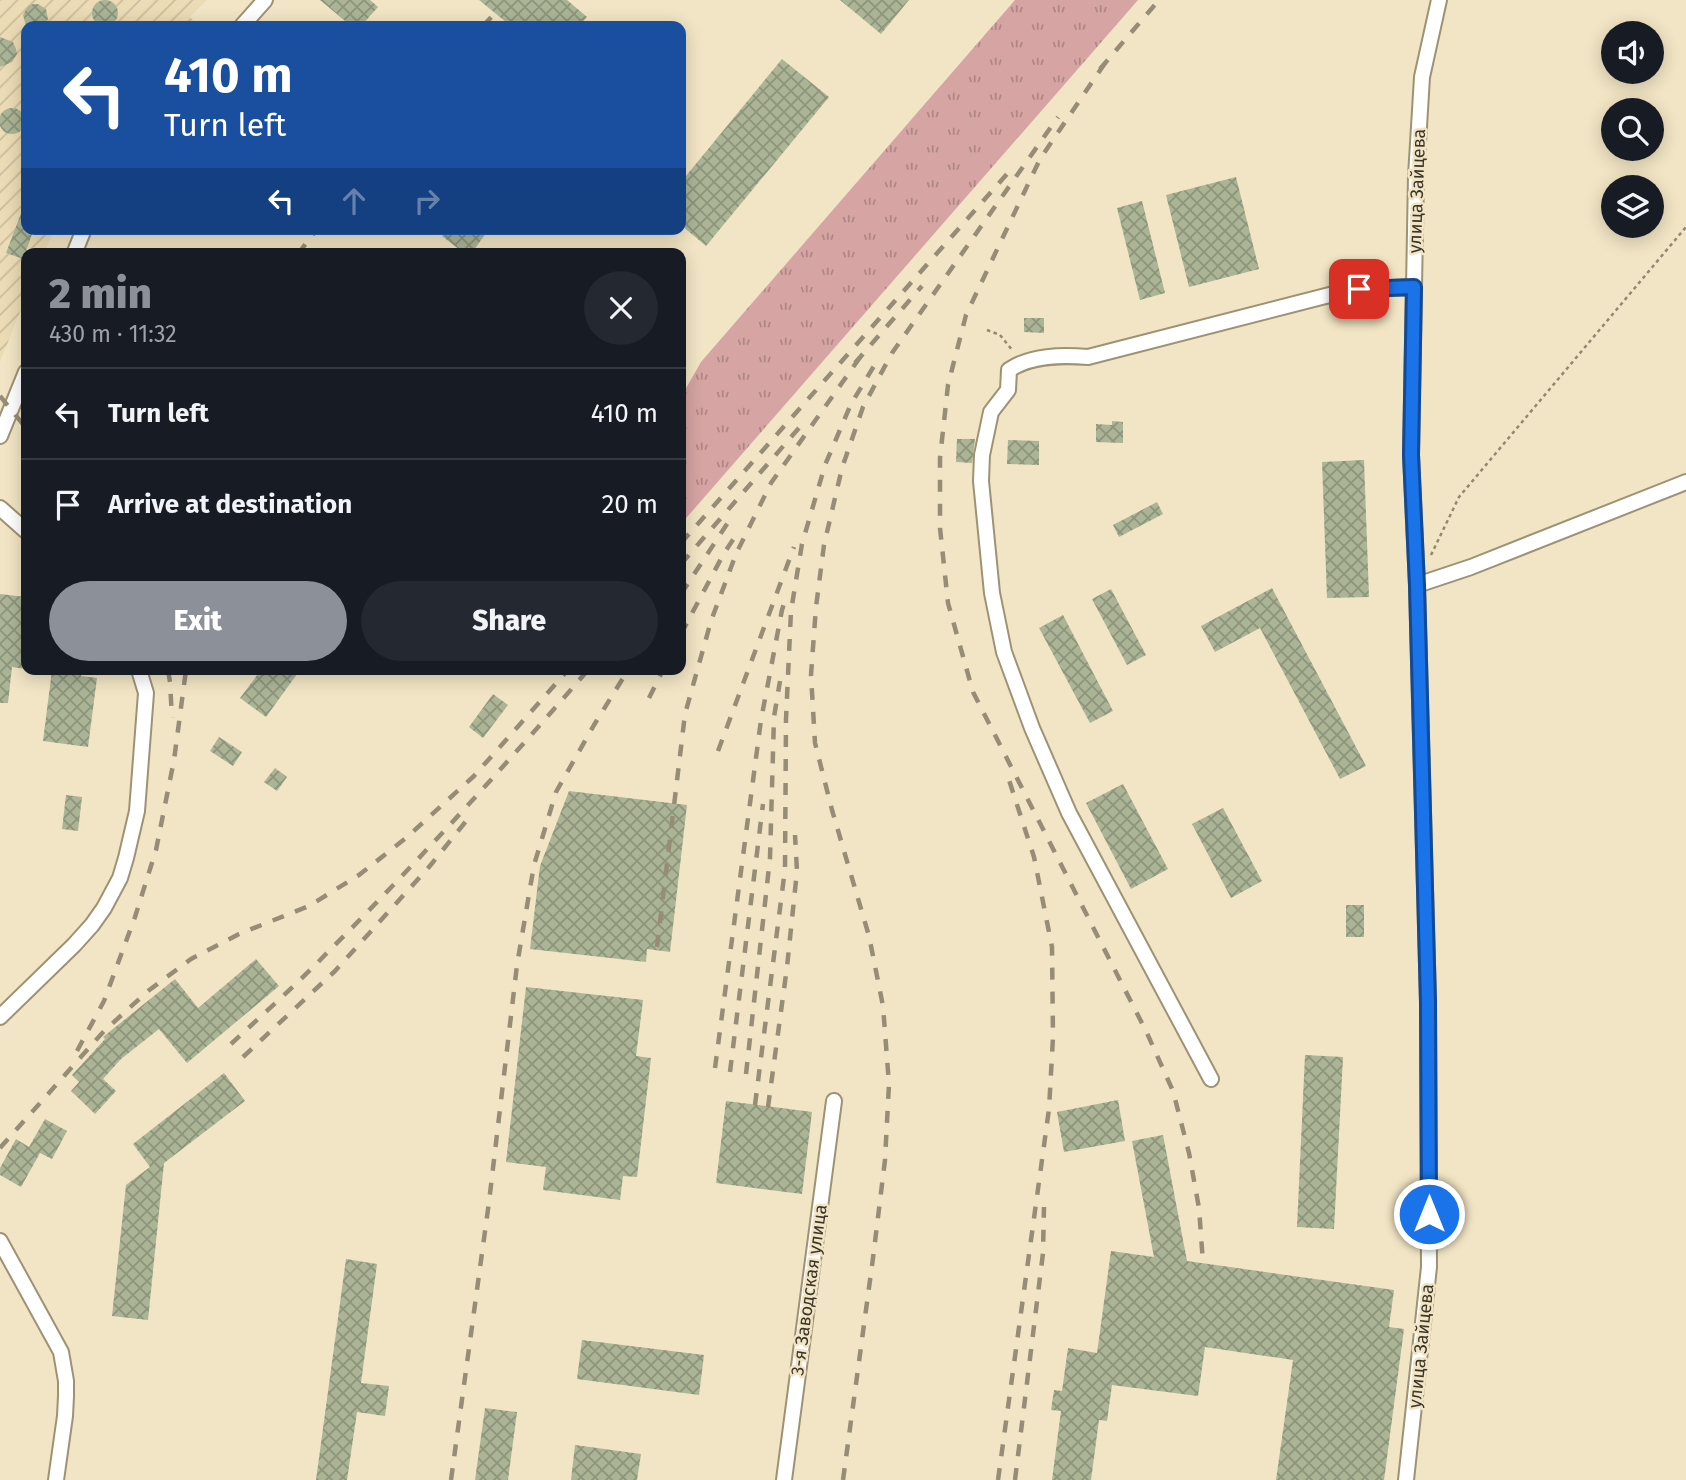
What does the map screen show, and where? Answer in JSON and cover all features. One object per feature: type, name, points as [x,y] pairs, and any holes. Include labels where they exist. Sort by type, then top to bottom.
[{"type":"street","points":[[246,21],[265,0]]},
{"type":"street","name":"улица Зайцева","points":[[1406,1480],[1429,1267],[1428,1002],[1411,455],[1416,176],[1422,77],[1438,0]]},
{"type":"street","points":[[1211,1079],[1069,813],[1032,729],[1004,652],[990,579],[981,481],[982,455],[991,412],[1008,390],[1009,370],[1021,362],[1066,355],[1088,357],[1349,290],[1414,287]]},
{"type":"street","points":[[0,436],[21,384]]},
{"type":"street","points":[[1417,585],[1471,567],[1686,482]]},
{"type":"street","points":[[0,508],[21,527]]},
{"type":"street","points":[[0,1017],[92,925],[120,878],[137,811],[146,693],[141,675]]},
{"type":"street","name":"3-я Заводская улица","points":[[784,1480],[834,1101]]},
{"type":"street","points":[[0,1241],[61,1352],[66,1381],[65,1416],[56,1480]]},
{"type":"path","points":[[1429,560],[1459,498],[1686,227]]},
{"type":"path","points":[[987,330],[1000,335],[1021,362]]},
{"type":"shaded area","points":[[0,0],[207,0],[190,17],[194,21],[21,21],[21,235],[52,235],[46,248],[21,248],[21,310],[0,362]]},
{"type":"green space","points":[[1015,0],[1138,0],[686,518],[686,388],[701,362]]},
{"type":"building","points":[[320,0],[370,0],[378,7],[365,21],[345,21]]},
{"type":"building","points":[[479,0],[567,0],[587,17],[583,21],[505,21]]},
{"type":"building","points":[[840,0],[909,0],[881,34]]},
{"type":"building","points":[[100,1],[110,1],[117,8],[115,21],[95,21],[93,18],[93,8]]},
{"type":"building","points":[[38,4],[46,9],[47,21],[25,21],[23,15],[28,6]]},
{"type":"building","points":[[0,37],[13,42],[17,54],[12,62],[0,67]]},
{"type":"building","points":[[782,59],[829,97],[706,246],[686,229],[686,176]]},
{"type":"building","points":[[7,109],[21,112],[21,130],[7,133],[0,126],[0,116]]},
{"type":"building","points":[[1236,177],[1259,269],[1189,287],[1166,195]]},
{"type":"building","points":[[1142,201],[1165,293],[1140,300],[1117,208]]},
{"type":"building","points":[[21,214],[21,235],[32,235],[27,248],[21,248],[21,258],[6,253]]},
{"type":"building","points":[[485,235],[475,248],[457,248],[442,236]]},
{"type":"building","points":[[1024,318],[1044,318],[1044,333],[1024,332]]},
{"type":"building","points":[[1112,421],[1123,422],[1123,443],[1096,442],[1096,424],[1112,425]]},
{"type":"building","points":[[957,439],[975,439],[972,463],[956,462]]},
{"type":"building","points":[[1008,440],[1039,441],[1039,465],[1007,464]]},
{"type":"building","points":[[1364,460],[1369,597],[1327,598],[1322,462]]},
{"type":"building","points":[[1157,502],[1163,514],[1119,537],[1113,525]]},
{"type":"building","points":[[1272,588],[1366,766],[1340,779],[1260,628],[1215,652],[1201,626]]},
{"type":"building","points":[[1111,589],[1146,655],[1127,665],[1092,599]]},
{"type":"building","points":[[0,594],[21,596],[21,668],[12,667],[8,703],[0,703]]},
{"type":"building","points":[[1063,615],[1113,711],[1090,723],[1039,628]]},
{"type":"building","points":[[51,675],[97,678],[88,747],[43,741]]},
{"type":"building","points":[[257,675],[296,675],[266,717],[240,698]]},
{"type":"building","points":[[493,694],[508,705],[483,738],[469,727]]},
{"type":"building","points":[[219,737],[242,752],[233,766],[210,751]]},
{"type":"building","points":[[275,768],[287,777],[277,791],[264,782]]},
{"type":"building","points":[[1123,784],[1168,869],[1131,889],[1086,803]]},
{"type":"building","points":[[569,791],[687,805],[670,952],[647,949],[646,962],[530,949],[540,866]]},
{"type":"building","points":[[66,795],[82,797],[78,831],[62,829]]},
{"type":"building","points":[[1223,808],[1262,881],[1231,898],[1192,824]]},
{"type":"building","points":[[1346,905],[1364,905],[1364,937],[1346,937]]},
{"type":"building","points":[[256,959],[279,986],[187,1063],[159,1029],[121,1059],[103,1079],[116,1091],[95,1114],[71,1091],[79,1082],[72,1075],[105,1039],[103,1037],[175,979],[198,1008]]},
{"type":"building","points":[[526,987],[643,1000],[636,1056],[651,1058],[637,1177],[623,1176],[620,1200],[543,1190],[546,1167],[506,1162]]},
{"type":"building","points":[[1305,1055],[1343,1057],[1334,1229],[1297,1227]]},
{"type":"building","points":[[224,1073],[245,1101],[164,1163],[148,1320],[112,1316],[126,1185],[150,1167],[133,1144]]},
{"type":"building","points":[[1118,1100],[1125,1141],[1064,1152],[1057,1112]]},
{"type":"building","points":[[726,1101],[812,1112],[802,1194],[716,1183]]},
{"type":"building","points":[[45,1119],[67,1131],[52,1159],[40,1153],[21,1187],[0,1175],[0,1168],[16,1139],[29,1147]]},
{"type":"building","points":[[1163,1135],[1187,1261],[1394,1290],[1389,1327],[1404,1329],[1384,1480],[1276,1480],[1293,1360],[1205,1347],[1198,1396],[1112,1385],[1107,1421],[1099,1420],[1091,1480],[1052,1480],[1061,1411],[1051,1410],[1054,1390],[1062,1391],[1068,1348],[1097,1353],[1111,1251],[1154,1257],[1132,1141]]},
{"type":"building","points":[[346,1259],[377,1264],[361,1383],[389,1386],[385,1416],[357,1412],[347,1480],[316,1480]]},
{"type":"building","points":[[582,1340],[704,1355],[699,1395],[577,1379]]},
{"type":"building","points":[[485,1408],[517,1412],[508,1480],[475,1480]]},
{"type":"building","points":[[575,1445],[641,1454],[637,1480],[571,1480]]},
{"type":"railway","points":[[1100,69],[1159,0]]},
{"type":"railway","points":[[488,21],[495,13]]},
{"type":"railway","points":[[1105,63],[1040,159],[966,315],[948,385],[940,458],[940,528],[948,603],[973,692],[1146,1031],[1173,1091],[1189,1153],[1199,1208],[1203,1263]]},
{"type":"railway","points":[[843,1480],[885,1160],[889,1084],[883,1006],[869,936],[815,743],[811,675],[824,545],[842,468],[863,407],[892,353],[1058,117]]},
{"type":"railway","points":[[686,537],[1007,174]]},
{"type":"railway","points":[[303,248],[312,235]]},
{"type":"railway","points":[[855,363],[922,286]]},
{"type":"railway","points":[[657,947],[685,714],[711,621],[736,554],[771,483],[861,356]]},
{"type":"railway","points":[[755,1105],[785,869],[786,719],[791,611],[802,544],[825,465],[851,404],[877,361]]},
{"type":"railway","points":[[0,396],[21,422]]},
{"type":"railway","points":[[686,558],[805,421]]},
{"type":"railway","points":[[686,586],[733,515]]},
{"type":"railway","points":[[686,625],[738,532]]},
{"type":"railway","points":[[718,751],[794,547]]},
{"type":"railway","points":[[715,1068],[761,720],[786,597]]},
{"type":"railway","points":[[169,675],[172,718]]},
{"type":"railway","points":[[77,1051],[104,1001],[156,850],[174,760],[185,675]]},
{"type":"railway","points":[[0,1148],[104,1031],[148,991],[191,959],[239,934],[309,906],[359,875],[406,838],[474,776],[564,675]]},
{"type":"railway","points":[[231,1044],[302,978],[392,886],[584,675]]},
{"type":"railway","points":[[451,1480],[489,1202],[517,965],[534,865],[556,792],[625,675]]},
{"type":"railway","points":[[649,698],[660,675]]},
{"type":"railway","points":[[746,1074],[770,858],[774,717],[780,681]]},
{"type":"railway","points":[[998,1480],[1049,1109],[1053,1037],[1052,947],[1034,857],[1009,780]]},
{"type":"railway","points":[[730,1072],[763,804]]},
{"type":"railway","points":[[243,1057],[335,971],[429,867],[471,815]]},
{"type":"railway","points":[[768,1107],[797,871],[795,835]]},
{"type":"railway","points":[[1015,1480],[1043,1253],[1044,1207]]},
{"type":"route","points":[[1359,289],[1414,287],[1411,455],[1428,1002],[1429,1214]]}]
